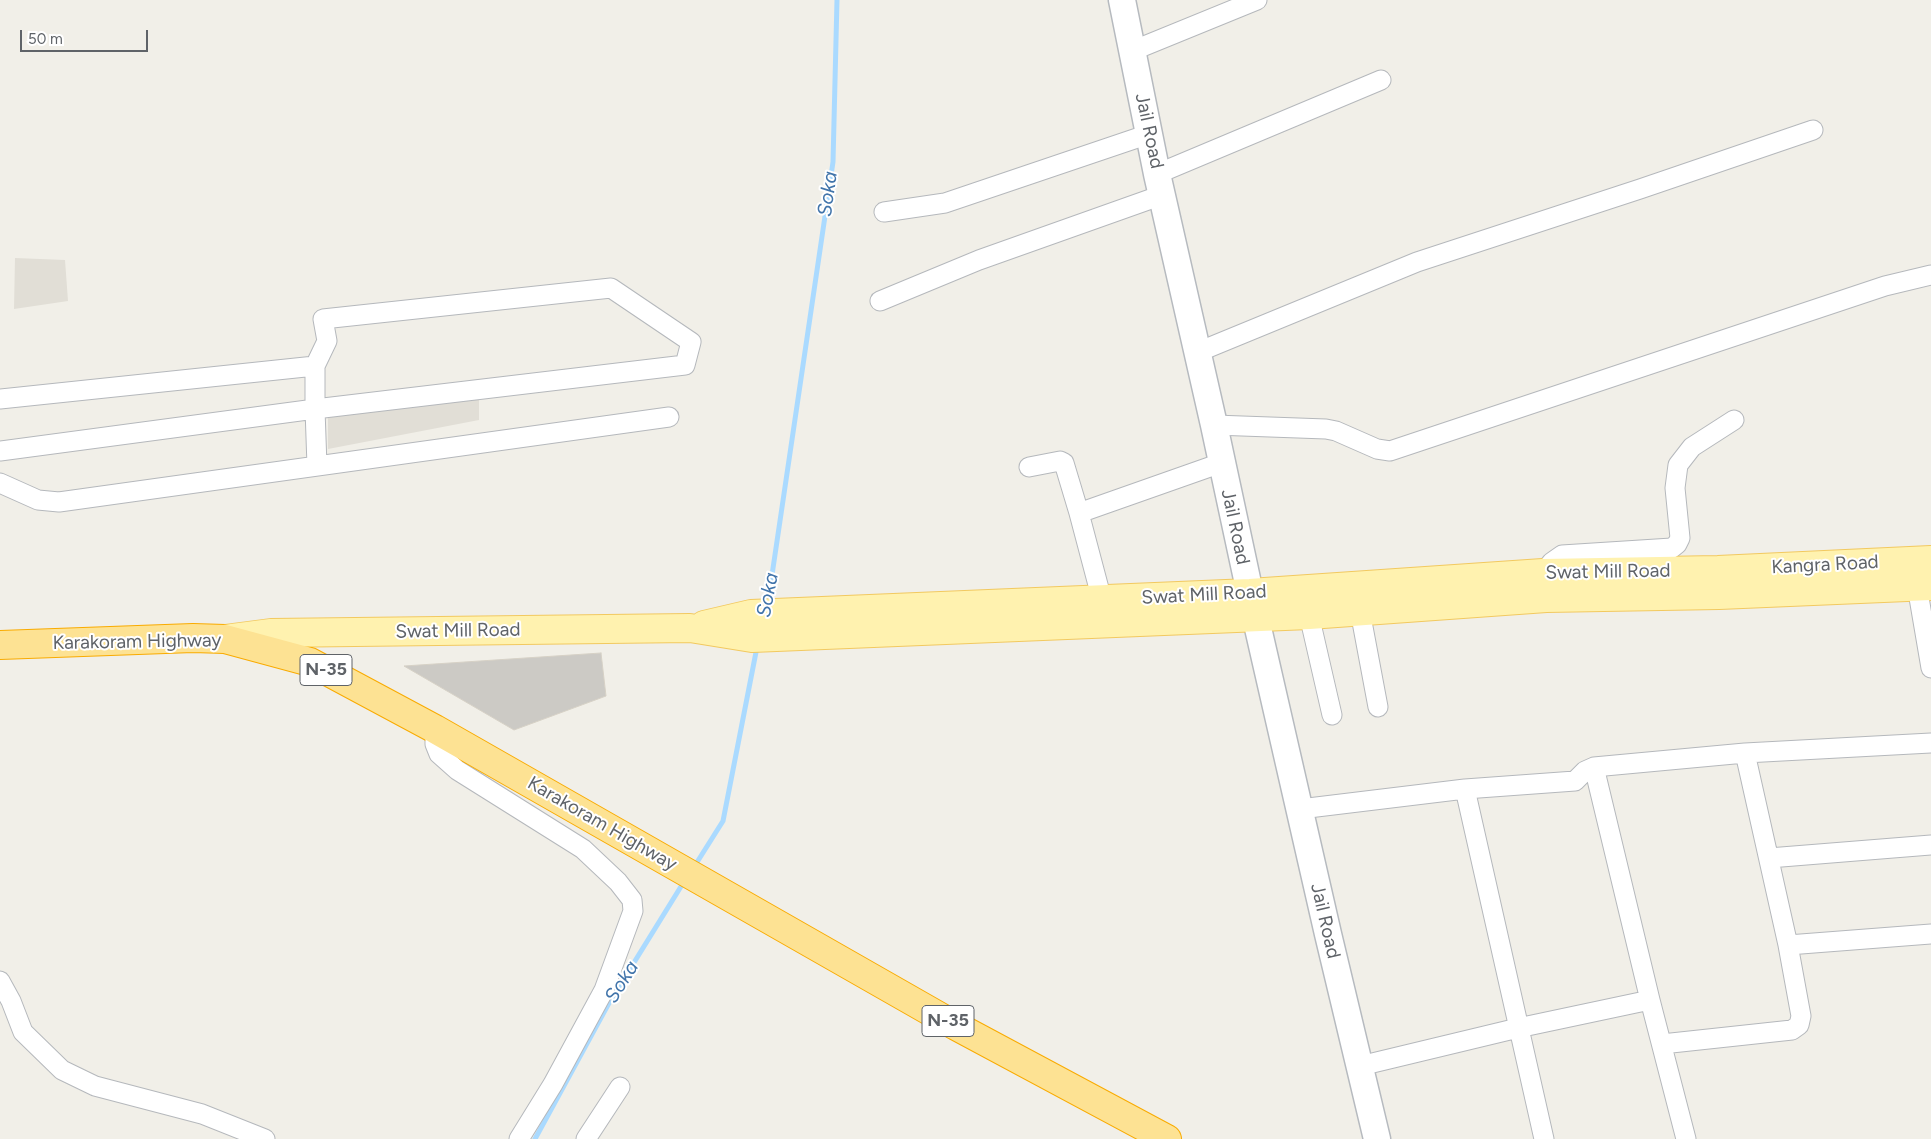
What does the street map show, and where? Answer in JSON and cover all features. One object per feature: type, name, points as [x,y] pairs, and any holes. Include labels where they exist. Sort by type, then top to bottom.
[{"type":"highway","name":"Karakoram Highway","points":[[0,646],[193,638],[225,639],[310,662],[435,729],[956,1026],[1167,1139]]},
{"type":"main road","name":"Kangra Road","points":[[1718,582],[1931,560]]},
{"type":"main road","name":"Swat Mill Road","points":[[225,639],[272,633],[690,628],[751,614],[820,623],[1252,605],[1543,573],[1718,582]]},
{"type":"main road","name":"Swat Mill Road","points":[[820,623],[1102,600],[1252,605],[1309,615],[1546,598],[1718,582]]},
{"type":"main road","name":"Kangra Road","points":[[1718,582],[1924,586]]},
{"type":"street","name":"Jail Road","points":[[1122,0],[1149,134],[1252,605],[1377,1139]]},
{"type":"street","points":[[1132,51],[1257,0]]},
{"type":"street","points":[[880,302],[1160,184],[1381,80]]},
{"type":"street","points":[[1198,352],[1417,262],[1813,130]]},
{"type":"street","points":[[884,212],[945,203],[1149,134]]},
{"type":"street","points":[[1214,425],[1326,429],[1336,431],[1377,449],[1390,451],[1885,286],[1931,275]]},
{"type":"street","points":[[0,451],[315,409],[685,365],[691,342],[611,288],[324,319],[327,341],[316,366],[315,409],[317,466]]},
{"type":"street","points":[[0,399],[316,366]]},
{"type":"street","points":[[0,483],[38,500],[59,502],[669,417]]},
{"type":"street","points":[[1543,573],[1552,562],[1562,555],[1672,548],[1678,544],[1680,538],[1675,488],[1678,465],[1692,447],[1734,420]]},
{"type":"street","points":[[1030,467],[1060,461],[1064,462],[1102,600]]},
{"type":"street","points":[[1079,514],[1221,463]]},
{"type":"street","points":[[1924,586],[1931,668]]},
{"type":"street","points":[[1360,611],[1378,707]]},
{"type":"street","points":[[1309,615],[1332,715]]},
{"type":"street","points":[[435,729],[435,744],[439,754],[457,770],[583,849],[618,882],[632,900],[633,911],[604,990],[553,1084],[519,1139]]},
{"type":"street","points":[[1300,809],[1465,789],[1575,781],[1584,771],[1594,767],[1745,753],[1931,743]]},
{"type":"street","points":[[1662,1044],[1792,1030],[1799,1025],[1801,1016],[1788,945],[1745,753]]},
{"type":"street","points":[[1594,767],[1650,1000],[1686,1139]]},
{"type":"street","points":[[1465,789],[1544,1139]]},
{"type":"street","points":[[1769,858],[1931,845]]},
{"type":"street","points":[[1788,945],[1931,934]]},
{"type":"street","points":[[0,981],[12,1001],[23,1032],[62,1070],[96,1086],[202,1114],[264,1139]]},
{"type":"street","points":[[1360,1066],[1518,1028],[1650,1000]]},
{"type":"street","points":[[586,1139],[620,1087]]},
{"type":"shaded area","points":[[15,258],[65,260],[68,301],[14,309]]},
{"type":"shaded area","points":[[479,389],[479,420],[328,449],[328,415]]},
{"type":"building","points":[[601,653],[606,696],[514,730],[404,666]]},
{"type":"waterway","name":"Soka","points":[[766,604],[772,575],[833,162],[837,0]]},
{"type":"waterway","name":"Soka","points":[[694,867],[723,821],[757,647]]},
{"type":"waterway","name":"Soka","points":[[535,1139],[609,1003],[685,880]]}]
